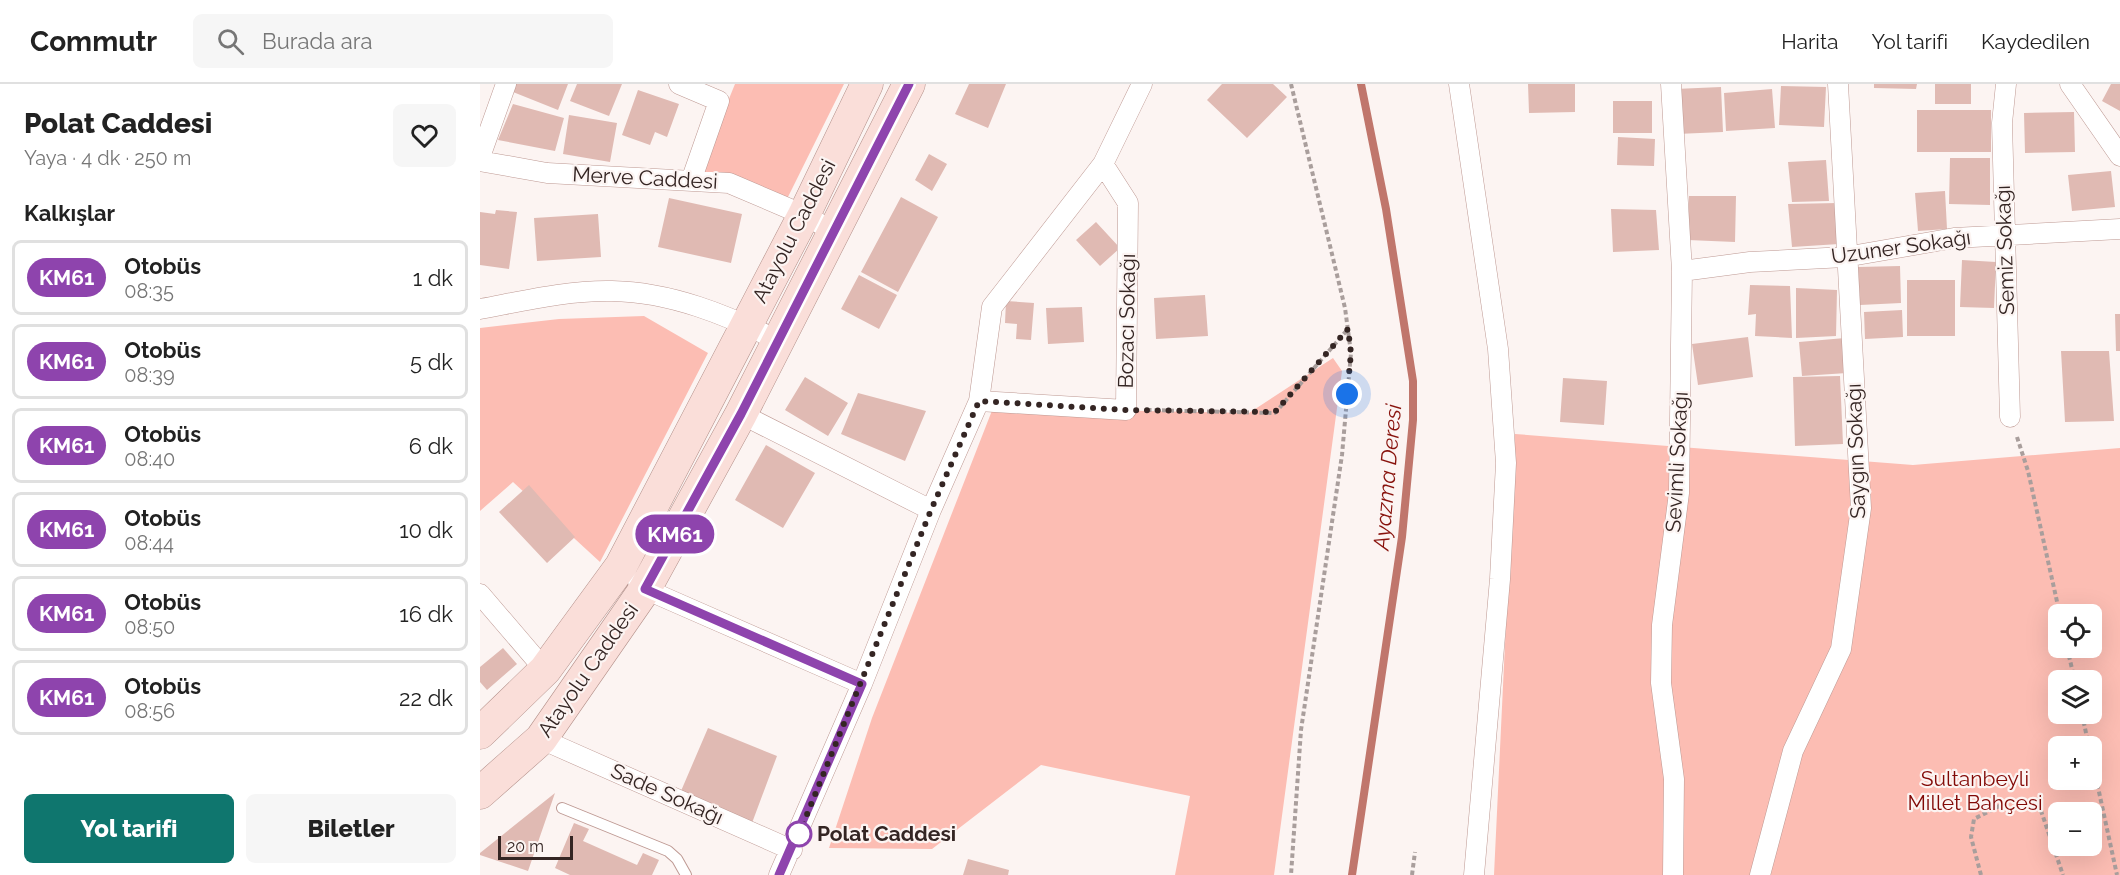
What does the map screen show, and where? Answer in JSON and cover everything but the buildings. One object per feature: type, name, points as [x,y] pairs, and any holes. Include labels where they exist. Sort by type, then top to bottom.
[{"type":"main road","name":"Atayolu Caddesi","points":[[480,733],[545,670],[621,566],[804,215],[867,84]]},
{"type":"main road","name":"Atayolu Caddesi","points":[[480,793],[541,739],[645,589],[741,414],[909,84]]},
{"type":"street","points":[[480,159],[506,84]]},
{"type":"street","points":[[679,84],[719,101],[690,181]]},
{"type":"street","points":[[779,875],[792,850],[862,684],[931,510],[979,401],[992,306],[1103,164],[1142,84]]},
{"type":"street","points":[[1459,84],[1498,349],[1506,463],[1500,579],[1474,875]]},
{"type":"street","name":"Sevimli Sokağı","points":[[1671,84],[1683,271],[1679,494],[1662,625],[1661,660],[1661,683],[1674,779],[1673,875]]},
{"type":"street","name":"Saygın Sokağı","points":[[1760,875],[1793,751],[1841,649],[1861,508],[1845,257],[1838,84]]},
{"type":"street","name":"Semiz Sokağı","points":[[2006,84],[2002,123],[2010,417]]},
{"type":"street","points":[[2070,84],[2120,156]]},
{"type":"street","name":"Merve Caddesi","points":[[480,159],[547,173],[729,183],[804,215],[835,232]]},
{"type":"street","name":"Bozacı Sokağı","points":[[979,401],[1126,410],[1128,202],[1103,164]]},
{"type":"street","name":"Uzuner Sokağı","points":[[1683,271],[1750,262],[1845,257],[1954,238],[2120,229]]},
{"type":"street","points":[[480,309],[573,293],[611,290],[644,292],[677,300],[747,325],[779,341]]},
{"type":"street","points":[[741,414],[931,510]]},
{"type":"street","points":[[621,566],[645,589],[862,684]]},
{"type":"street","points":[[480,594],[545,670]]},
{"type":"street","name":"Sade Sokağı","points":[[541,739],[792,850]]},
{"type":"lane","points":[[562,808],[668,851],[677,859],[686,875]]},
{"type":"path","points":[[1291,84],[1345,308],[1351,353],[1342,456],[1301,730],[1291,875]]},
{"type":"path","points":[[1126,410],[1275,412],[1348,329]]},
{"type":"path","points":[[2010,417],[2028,471],[2058,604]]},
{"type":"path","points":[[2099,790],[2118,875]]},
{"type":"path","points":[[1981,875],[1971,837],[1974,819],[2011,800],[2038,802],[2063,875]]},
{"type":"path","points":[[1412,875],[1415,852]]},
{"type":"green space","points":[[735,84],[844,84],[785,203],[696,180]]},
{"type":"green space","points":[[644,316],[708,353],[600,562],[513,482],[480,511],[480,328],[559,319]]},
{"type":"green space","points":[[1333,358],[1342,371],[1274,875],[1175,875],[1190,796],[1041,765],[932,849],[829,848],[872,718],[993,408],[1249,413]]},
{"type":"green space","name":"Sultanbeyli Millet Bahçesi","points":[[1515,434],[1913,465],[2120,448],[2120,875],[1494,875]]},
{"type":"waterway","name":"Ayazma Deresi","points":[[1352,875],[1402,537],[1413,420],[1413,381],[1386,209],[1361,84]]},
{"type":"bus line","name":"KM61","points":[[779,875],[792,850],[862,684],[645,589],[741,414],[909,84]]},
{"type":"place","name":"Polat Caddesi","points":[[799,834]]},
{"type":"route","points":[[799,834],[931,510],[979,401],[1126,410],[1275,412],[1348,329],[1351,353],[1347,394]]}]
